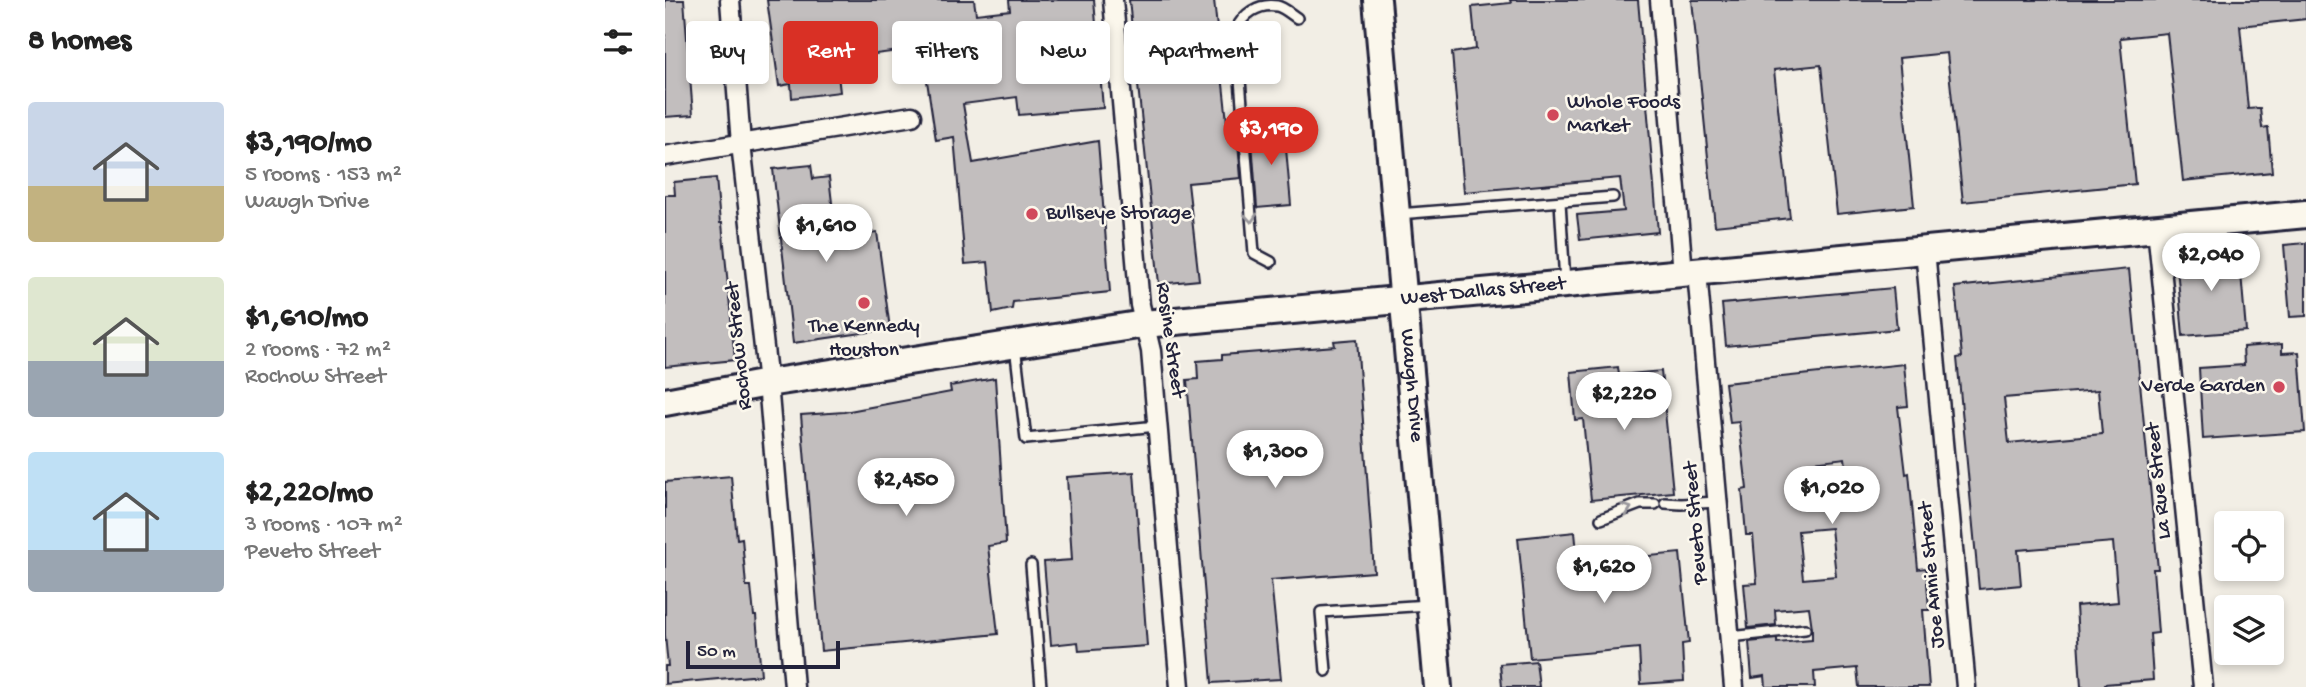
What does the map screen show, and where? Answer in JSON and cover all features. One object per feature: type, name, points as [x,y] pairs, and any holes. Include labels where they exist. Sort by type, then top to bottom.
[{"type":"main road","name":"Waugh Drive","points":[[1377,0],[1438,687]]},
{"type":"main road","name":"West Dallas Street","points":[[665,402],[768,383],[1145,324],[2306,214]]},
{"type":"street","name":"Rochow Street","points":[[730,0],[741,144],[768,383],[794,687]]},
{"type":"street","name":"Rosine Street","points":[[1113,0],[1140,305],[1151,351],[1180,687]]},
{"type":"street","name":"Peveto Street","points":[[1662,2],[1717,502],[1734,687]]},
{"type":"street","points":[[665,156],[912,116]]},
{"type":"street","name":"La Rue Street","points":[[2157,228],[2203,687]]},
{"type":"street","name":"Joe Annie Street","points":[[1925,250],[1966,687]]},
{"type":"lane","points":[[1271,262],[1254,253],[1236,30],[1242,17],[1256,8],[1279,6],[1297,18]]},
{"type":"lane","points":[[1396,214],[1613,197]]},
{"type":"lane","points":[[1560,202],[1565,284]]},
{"type":"lane","points":[[1015,344],[1026,439],[1157,426]]},
{"type":"lane","points":[[1601,519],[1640,504],[1717,502]]},
{"type":"lane","points":[[1031,565],[1041,687]]},
{"type":"lane","points":[[1326,671],[1321,612],[1431,604]]},
{"type":"lane","points":[[1730,637],[1805,629]]},
{"type":"building","points":[[665,0],[684,0],[686,84],[691,84],[693,115],[665,117]]},
{"type":"building","points":[[767,0],[974,0],[976,14],[1010,10],[1009,0],[1094,0],[1096,21],[1016,21],[1016,84],[1101,84],[1103,108],[1019,115],[1017,97],[963,104],[973,163],[1098,141],[1110,292],[1013,302],[1012,309],[993,313],[988,262],[965,264],[954,137],[936,140],[927,84],[1002,84],[1002,21],[892,21],[892,52],[878,54],[878,21],[783,21],[783,84],[791,84],[779,86]]},
{"type":"building","points":[[1129,0],[1214,0],[1216,21],[1131,21]]},
{"type":"building","name":"Whole Foods Market","points":[[1510,0],[1638,0],[1658,232],[1580,240],[1577,215],[1624,211],[1620,178],[1464,192],[1452,53],[1476,49],[1472,7],[1511,3]]},
{"type":"building","points":[[1692,0],[2306,0],[2306,19],[2240,26],[2248,109],[2260,108],[2262,128],[2268,127],[2272,172],[2183,181],[2167,33],[2120,38],[2135,184],[1963,202],[1947,53],[1899,58],[1914,206],[1837,214],[1821,65],[1774,70],[1790,218],[1715,226]]},
{"type":"building","points":[[791,84],[839,84],[840,92],[792,98]]},
{"type":"building","points":[[1138,84],[1223,84],[1228,131],[1237,130],[1241,178],[1188,183],[1199,280],[1159,284]]},
{"type":"building","points":[[1284,126],[1291,205],[1257,208],[1251,128]]},
{"type":"building","points":[[811,165],[813,179],[829,177],[836,237],[877,232],[890,329],[793,343],[773,169]]},
{"type":"building","points":[[716,178],[735,360],[665,367],[665,195],[675,195],[674,182]]},
{"type":"building","points":[[2306,243],[2306,316],[2290,317],[2284,245]]},
{"type":"building","points":[[2239,250],[2246,331],[2183,336],[2176,255]]},
{"type":"building","points":[[2129,269],[2158,569],[2153,569],[2158,633],[2150,634],[2153,680],[2105,684],[2105,687],[2081,687],[2076,606],[2118,602],[2113,542],[2018,550],[2021,585],[1979,589],[1957,358],[1962,357],[1955,287]],"holes":[[[2098,390],[2102,434],[2009,443],[2004,398]]]},
{"type":"building","points":[[1893,288],[1897,329],[1726,346],[1722,304]]},
{"type":"building","points":[[1357,339],[1374,572],[1271,580],[1281,679],[1212,683],[1187,380],[1198,379],[1197,361],[1222,359],[1222,355],[1335,346],[1334,341]]},
{"type":"building","points":[[2282,344],[2282,353],[2299,352],[2305,432],[2203,439],[2199,368],[2244,365],[2243,347]]},
{"type":"building","points":[[1904,364],[1908,406],[1898,407],[1906,474],[1909,473],[1918,569],[1926,568],[1929,610],[1923,610],[1929,687],[1859,687],[1857,668],[1814,672],[1815,687],[1766,687],[1765,676],[1752,678],[1749,642],[1777,639],[1777,643],[1812,640],[1812,628],[1809,607],[1775,610],[1776,625],[1748,628],[1744,584],[1757,583],[1753,535],[1746,535],[1742,490],[1747,489],[1739,422],[1730,423],[1725,383]],"holes":[[[1845,458],[1849,489],[1815,492],[1812,462]],[[1831,528],[1836,576],[1803,579],[1798,531]]]},
{"type":"building","points":[[1618,367],[1619,375],[1661,371],[1673,492],[1591,500],[1583,419],[1575,420],[1571,372]]},
{"type":"building","points":[[995,378],[1006,543],[988,546],[998,634],[821,651],[801,415],[844,412],[951,392],[950,386]]},
{"type":"building","points":[[1134,472],[1147,646],[1079,651],[1078,642],[1051,645],[1044,562],[1072,560],[1067,477]]},
{"type":"building","points":[[731,476],[737,539],[742,538],[746,586],[751,586],[756,616],[761,675],[665,684],[665,666],[668,666],[665,635],[665,482]]},
{"type":"building","points":[[1575,532],[1578,563],[1680,553],[1689,643],[1682,644],[1684,681],[1641,684],[1639,648],[1530,658],[1518,538]]},
{"type":"building","points":[[1536,661],[1539,687],[1502,687],[1500,664]]},
{"type":"place","name":"Whole Foods Market","points":[[1553,115]]},
{"type":"place","name":"Bullseye Storage","points":[[1032,214]]},
{"type":"place","name":"The Kennedy Houston","points":[[864,303]]},
{"type":"place","name":"Verde Garden","points":[[2279,387]]}]
